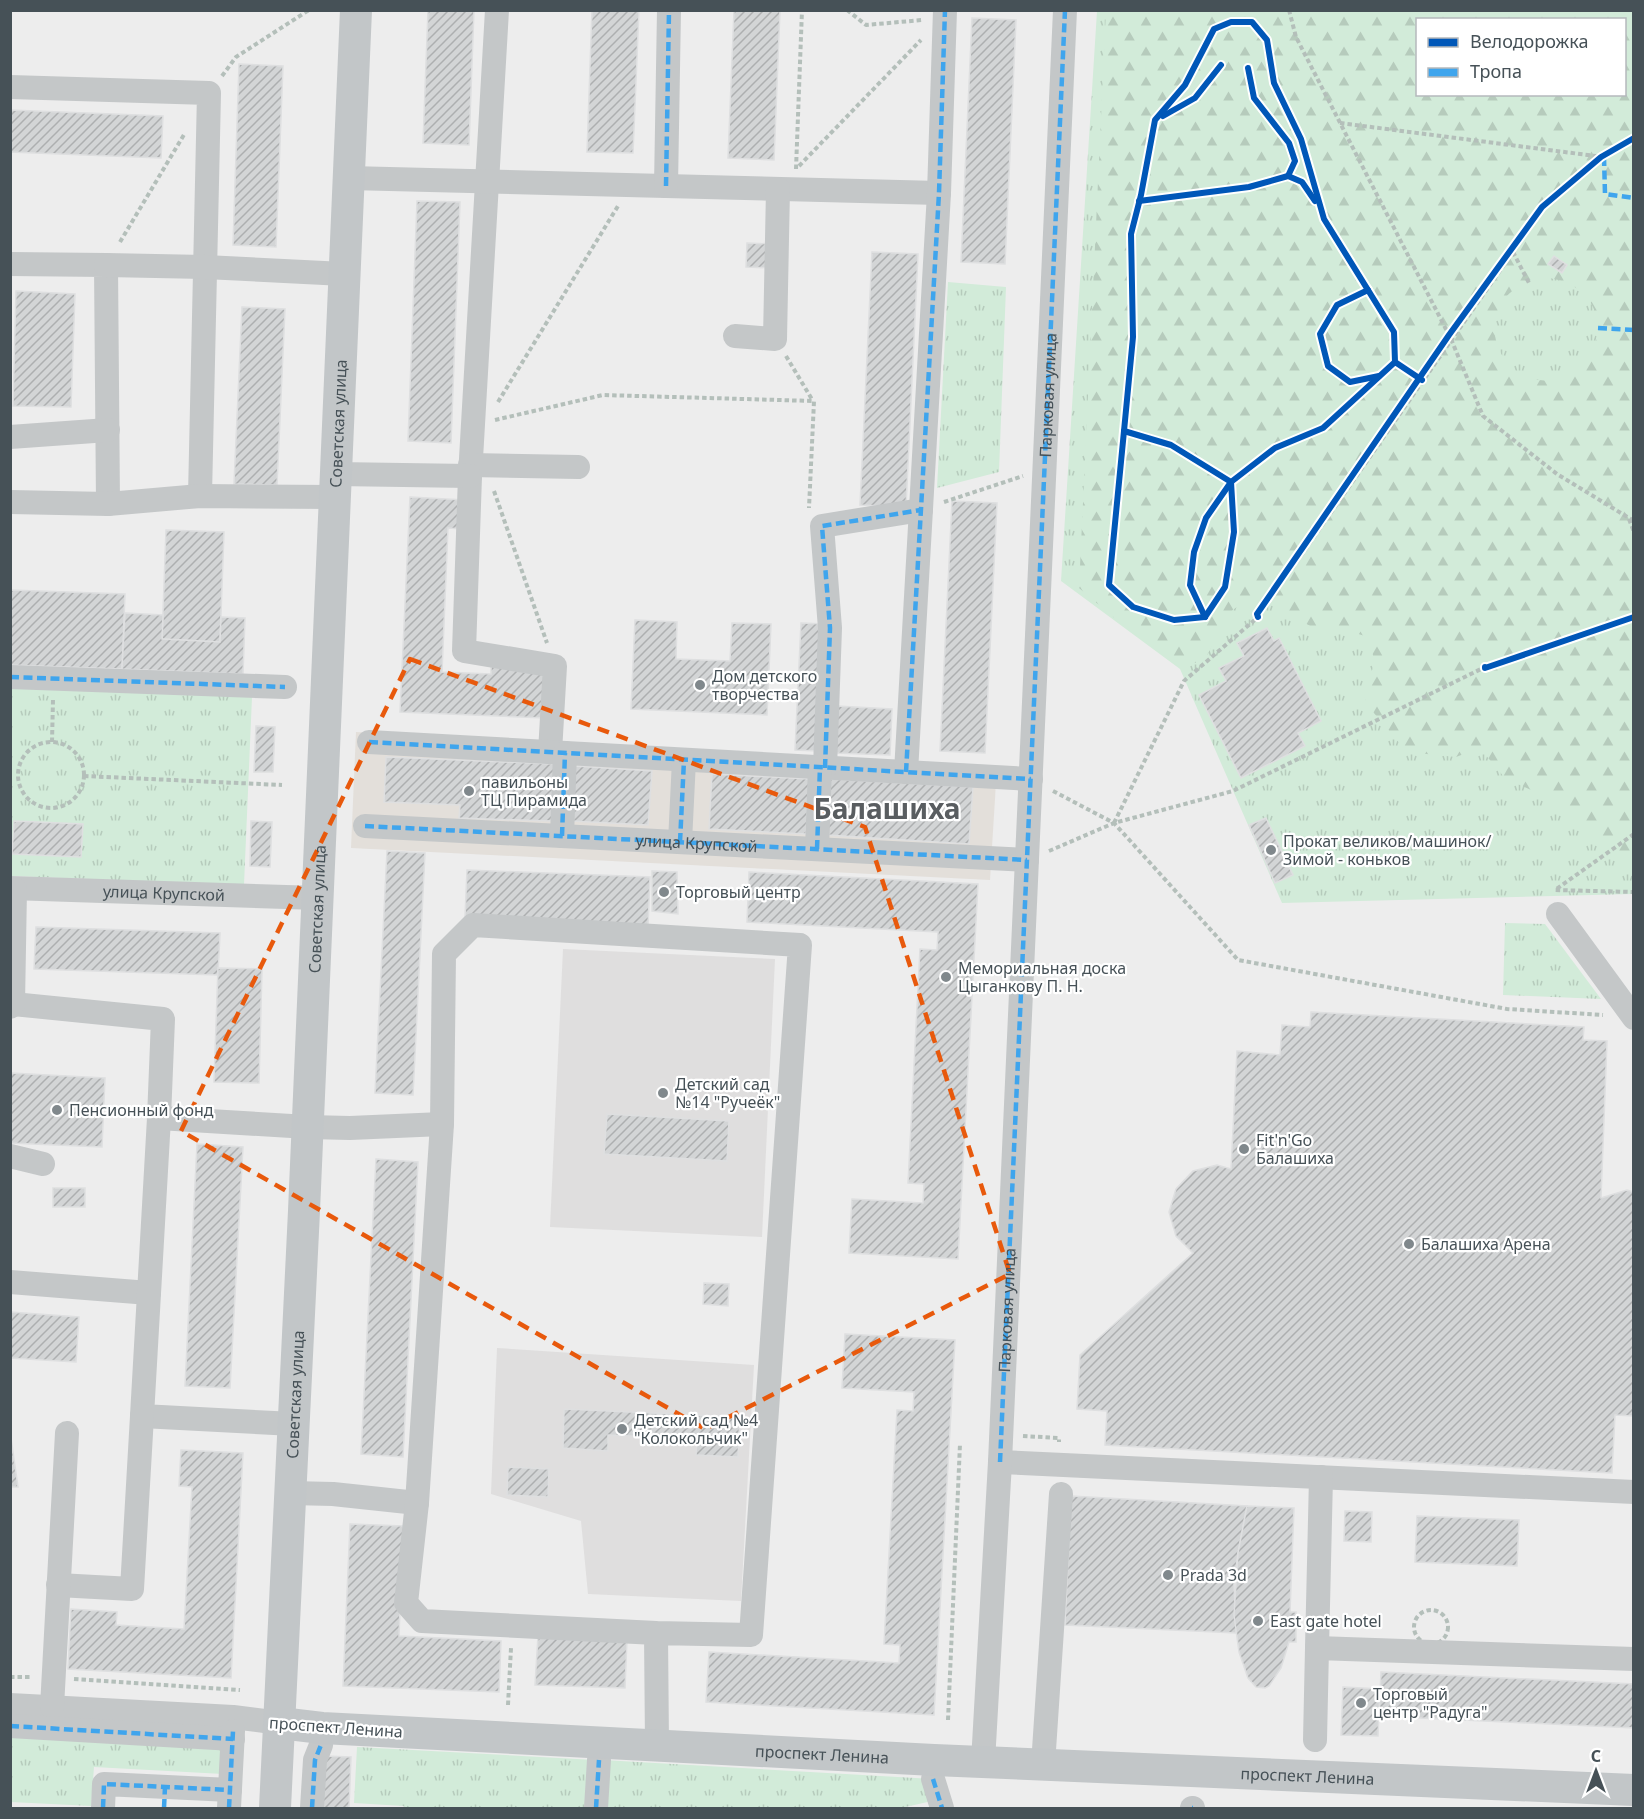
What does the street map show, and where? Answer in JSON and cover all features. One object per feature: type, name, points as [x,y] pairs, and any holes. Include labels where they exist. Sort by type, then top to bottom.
[{"type":"main road","name":"Советская улица","points":[[275,1809],[308,1127],[356,10]]},
{"type":"main road","name":"проспект Ленина","points":[[280,1723],[322,1728],[1043,1765],[1576,1798],[1634,1790]]},
{"type":"street","points":[[497,10],[486,181],[464,651],[555,666],[562,836]]},
{"type":"street","points":[[666,186],[669,10]]},
{"type":"street","name":"Парковая улица","points":[[983,1762],[1002,1435],[1065,10]]},
{"type":"street","points":[[906,761],[939,193],[944,15]]},
{"type":"street","points":[[10,87],[209,93],[200,495]]},
{"type":"street","points":[[349,178],[666,186],[790,182],[939,193]]},
{"type":"street","points":[[735,336],[775,339],[790,182]]},
{"type":"street","points":[[10,264],[205,267],[344,274]]},
{"type":"street","points":[[106,265],[108,504]]},
{"type":"street","points":[[10,437],[108,430]]},
{"type":"street","points":[[10,502],[108,504],[335,486],[474,463],[578,467]]},
{"type":"street","points":[[817,849],[830,628],[822,526],[921,510]]},
{"type":"street","points":[[10,676],[285,687]]},
{"type":"street","points":[[369,742],[822,767],[906,761],[1031,779]]},
{"type":"street","points":[[680,842],[684,760]]},
{"type":"street","name":"улица Крупской","points":[[365,826],[1027,860]]},
{"type":"street","points":[[13,889],[12,1005],[163,1018],[132,1589],[58,1585]]},
{"type":"street","name":"улица Крупской","points":[[13,889],[318,898]]},
{"type":"street","points":[[1558,914],[1633,1017]]},
{"type":"street","points":[[473,925],[800,945],[751,1635],[656,1633],[422,1621],[406,1603],[417,1503],[442,1124],[444,954],[473,925]]},
{"type":"street","points":[[159,1118],[350,1128],[442,1124]]},
{"type":"street","points":[[10,1156],[43,1164]]},
{"type":"street","points":[[10,1282],[149,1293]]},
{"type":"street","points":[[142,1416],[294,1424]]},
{"type":"street","points":[[52,1707],[66,1433]]},
{"type":"street","points":[[1000,1462],[1634,1492]]},
{"type":"street","points":[[1315,1740],[1321,1477]]},
{"type":"street","points":[[291,1492],[417,1503]]},
{"type":"street","points":[[1043,1765],[1061,1494]]},
{"type":"street","points":[[656,1633],[657,1745]]},
{"type":"street","points":[[1317,1648],[1634,1659]]},
{"type":"street","name":"проспект Ленина","points":[[10,1705],[233,1717],[280,1723]]},
{"type":"street","points":[[10,1726],[236,1743],[230,1799],[164,1798],[104,1784],[103,1809]]},
{"type":"street","points":[[312,1809],[315,1760],[321,1745]]},
{"type":"street","points":[[596,1809],[599,1760]]},
{"type":"street","points":[[933,1779],[942,1809]]},
{"type":"path","points":[[106,265],[209,93],[236,57],[309,10]]},
{"type":"path","points":[[790,182],[802,10]]},
{"type":"path","points":[[847,10],[866,25],[944,15]]},
{"type":"path","points":[[1289,10],[1296,37],[1450,337],[1483,416],[1557,474],[1634,521]]},
{"type":"path","points":[[790,182],[944,15]]},
{"type":"path","points":[[1340,123],[1602,157]]},
{"type":"path","points":[[1114,823],[1184,681],[1258,617],[1257,614],[1542,207],[1602,157],[1634,139]]},
{"type":"path","points":[[1450,337],[1543,209],[1602,157]]},
{"type":"path","points":[[498,402],[631,185]]},
{"type":"path","points":[[1513,252],[1530,285]]},
{"type":"path","points":[[775,339],[814,401],[809,521],[822,526]]},
{"type":"path","points":[[555,666],[474,463],[486,422],[603,395],[814,401]]},
{"type":"path","points":[[921,510],[1045,469]]},
{"type":"path","points":[[1629,518],[1634,532]]},
{"type":"path","points":[[1027,860],[1114,823],[1233,791],[1485,667],[1634,617]]},
{"type":"path","points":[[52,742],[54,678]]},
{"type":"path","points":[[52,742],[68,747],[80,759],[84,776],[79,793],[67,805],[50,809],[33,804],[21,791],[17,774],[22,757],[35,745],[52,742]]},
{"type":"path","points":[[10,774],[17,774]]},
{"type":"path","points":[[84,776],[282,785]]},
{"type":"path","points":[[1031,779],[1114,823],[1238,960],[1507,1009],[1633,1017]]},
{"type":"path","points":[[1634,834],[1556,890],[1634,892]]},
{"type":"path","points":[[1002,1435],[1059,1438]]},
{"type":"path","points":[[948,1720],[960,1444]]},
{"type":"path","points":[[508,1705],[512,1626]]},
{"type":"path","points":[[10,1677],[240,1690]]},
{"type":"highlighted area","points":[[410,659],[865,827],[1010,1274],[705,1429],[181,1131]]},
{"type":"shaded area","points":[[356,732],[997,766],[990,880],[351,848]]},
{"type":"shaded area","name":"Детский сад №14 \"Ручеёк\"","points":[[563,949],[775,959],[762,1237],[550,1227]]},
{"type":"shaded area","name":"Детский сад №4 \"Колокольчик\"","points":[[497,1348],[754,1365],[741,1601],[588,1594],[581,1521],[491,1494]]},
{"type":"green space","points":[[1097,11],[1633,11],[1633,894],[1282,903],[1180,669],[1061,581]],"holes":[[[1267,628],[1274,641],[1280,639],[1321,721],[1298,733],[1304,746],[1241,778],[1199,695],[1226,681],[1219,668],[1244,656],[1237,643]],[[1266,818],[1293,875],[1275,883],[1249,826]]]},
{"type":"green space","points":[[1106,11],[1633,11],[1633,872],[1555,801],[1505,778],[1484,753],[1469,752],[1456,757],[1407,752],[1368,706],[1362,690],[1374,663],[1365,636],[1342,629],[1321,632],[1294,617],[1277,600],[1246,601],[1225,615],[1208,654],[1195,663],[1148,643],[1079,588]],"holes":[[[1542,277],[1567,283],[1586,297],[1593,306],[1597,330],[1593,349],[1580,367],[1565,376],[1542,380],[1522,375],[1507,362],[1497,344],[1495,325],[1500,305],[1516,288]]]},
{"type":"green space","points":[[948,282],[1006,287],[999,472],[937,488]]},
{"type":"green space","points":[[11,687],[252,697],[244,885],[11,876]]},
{"type":"green space","points":[[1505,923],[1545,924],[1601,999],[1503,995]]},
{"type":"green space","points":[[10,1733],[225,1745],[223,1774],[94,1767],[91,1806],[11,1802]]},
{"type":"green space","points":[[357,1747],[595,1760],[592,1808],[406,1808],[354,1803]]},
{"type":"green space","points":[[603,1760],[933,1779],[932,1801],[901,1808],[601,1808]]},
{"type":"building","points":[[428,10],[474,10],[469,145],[423,143]]},
{"type":"building","points":[[592,10],[639,10],[633,153],[587,152]]},
{"type":"building","points":[[734,10],[780,10],[774,160],[728,158]]},
{"type":"building","points":[[972,18],[1016,20],[1005,264],[961,262]]},
{"type":"building","points":[[239,64],[283,66],[276,247],[233,245]]},
{"type":"building","points":[[10,110],[163,116],[161,158],[10,152]]},
{"type":"building","points":[[417,201],[460,202],[451,443],[408,441]]},
{"type":"building","points":[[747,243],[774,244],[773,268],[746,267]]},
{"type":"building","points":[[872,252],[918,254],[906,507],[860,505]]},
{"type":"building","points":[[1554,256],[1567,265],[1562,273],[1548,264]]},
{"type":"building","points":[[16,291],[75,294],[71,407],[13,406]]},
{"type":"building","points":[[242,307],[285,309],[277,485],[234,484]]},
{"type":"building","points":[[410,497],[464,500],[462,529],[448,528],[442,672],[491,674],[491,665],[547,667],[545,718],[400,712]]},
{"type":"building","points":[[952,501],[997,503],[985,753],[940,751]]},
{"type":"building","points":[[166,530],[224,532],[220,642],[162,639]]},
{"type":"building","points":[[10,590],[125,594],[122,669],[10,665]]},
{"type":"building","points":[[125,613],[163,615],[162,639],[220,642],[221,617],[245,618],[243,674],[122,669]]},
{"type":"building","name":"Дом детского творчества","points":[[635,620],[677,622],[676,659],[730,661],[732,623],[771,624],[767,715],[631,709]]},
{"type":"building","points":[[801,623],[824,624],[818,751],[795,750]]},
{"type":"building","points":[[1267,628],[1274,641],[1279,638],[1321,721],[1298,733],[1305,746],[1241,778],[1199,695],[1226,681],[1219,668],[1244,656],[1237,643]]},
{"type":"building","points":[[836,706],[892,709],[890,755],[834,753]]},
{"type":"building","points":[[256,726],[275,727],[273,772],[254,772]]},
{"type":"building","name":"павильоны ТЦ Пирамида","points":[[386,757],[554,764],[552,821],[459,818],[460,805],[384,802]]},
{"type":"building","name":"павильоны ТЦ Пирамида","points":[[575,766],[652,771],[648,825],[572,821]]},
{"type":"building","points":[[712,774],[809,779],[806,834],[709,829]]},
{"type":"building","points":[[830,779],[973,787],[969,844],[827,835]]},
{"type":"building","name":"Прокат великов/машинок/ Зимой - коньков","points":[[1266,818],[1293,875],[1275,883],[1249,825]]},
{"type":"building","points":[[14,821],[83,824],[81,857],[12,854]]},
{"type":"building","points":[[251,821],[272,822],[270,867],[250,866]]},
{"type":"building","points":[[387,851],[425,853],[413,1095],[375,1093]]},
{"type":"building","points":[[467,870],[650,877],[648,927],[465,917]]},
{"type":"building","name":"Торговый центр","points":[[652,871],[677,872],[678,914],[652,911]]},
{"type":"building","points":[[749,872],[978,884],[958,1259],[849,1253],[852,1199],[923,1203],[924,1184],[908,1183],[920,949],[937,950],[938,932],[747,922]]},
{"type":"building","points":[[36,927],[220,933],[218,975],[34,969]]},
{"type":"building","points":[[218,968],[262,969],[259,1083],[214,1082]]},
{"type":"building","name":"Балашиха Арена","points":[[1311,1012],[1584,1027],[1583,1040],[1607,1041],[1601,1198],[1627,1190],[1634,1192],[1634,1416],[1615,1415],[1612,1473],[1105,1445],[1107,1411],[1077,1409],[1080,1355],[1193,1253],[1176,1236],[1169,1212],[1176,1189],[1193,1171],[1217,1165],[1231,1169],[1237,1051],[1280,1055],[1282,1025],[1310,1027]]},
{"type":"building","name":"Пенсионный фонд","points":[[10,1073],[105,1078],[102,1147],[10,1143]]},
{"type":"building","points":[[607,1114],[729,1121],[727,1161],[604,1154]]},
{"type":"building","points":[[197,1144],[243,1147],[230,1388],[185,1386]]},
{"type":"building","points":[[376,1159],[418,1162],[403,1457],[361,1454]]},
{"type":"building","points":[[53,1188],[85,1188],[85,1207],[53,1207]]},
{"type":"building","points":[[704,1283],[729,1284],[728,1306],[703,1304]]},
{"type":"building","points":[[10,1312],[79,1317],[76,1362],[10,1358]]},
{"type":"building","points":[[845,1334],[955,1340],[934,1715],[706,1702],[709,1652],[899,1663],[900,1645],[884,1644],[897,1410],[913,1411],[914,1392],[842,1388]]},
{"type":"building","points":[[564,1409],[740,1417],[738,1457],[696,1455],[697,1439],[608,1435],[608,1451],[563,1448]]},
{"type":"building","points":[[10,1431],[18,1487],[10,1487]]},
{"type":"building","points":[[181,1450],[243,1453],[231,1678],[68,1669],[71,1609],[117,1612],[116,1625],[184,1629],[192,1487],[179,1486]]},
{"type":"building","points":[[508,1467],[549,1469],[548,1497],[507,1495]]},
{"type":"building","points":[[1071,1496],[1247,1506],[1234,1584],[1236,1633],[1065,1625]]},
{"type":"building","points":[[1247,1506],[1294,1508],[1290,1612],[1296,1612],[1296,1642],[1289,1642],[1281,1668],[1269,1686],[1265,1688],[1256,1687],[1248,1678],[1239,1652],[1234,1615],[1238,1553]]},
{"type":"building","points":[[1345,1511],[1372,1512],[1371,1542],[1344,1541]]},
{"type":"building","points":[[1417,1516],[1519,1520],[1517,1566],[1415,1562]]},
{"type":"building","points":[[350,1524],[403,1526],[399,1636],[501,1641],[499,1692],[343,1686]]},
{"type":"building","points":[[538,1636],[627,1639],[625,1688],[535,1685]]},
{"type":"building","points":[[1381,1672],[1634,1684],[1634,1728],[1379,1716]]},
{"type":"building","name":"Торговый центр \"Радуга\"","points":[[1343,1687],[1380,1689],[1378,1736],[1341,1735]]},
{"type":"building","points":[[324,1756],[351,1757],[349,1808],[322,1808]]},
{"type":"marked path","points":[[666,186],[669,10]]},
{"type":"marked path","points":[[906,772],[939,193],[945,10]]},
{"type":"marked path","points":[[1000,1462],[1065,10]]},
{"type":"marked path","points":[[1604,157],[1605,194],[1634,198]]},
{"type":"marked path","points":[[1598,328],[1634,330]]},
{"type":"marked path","points":[[825,768],[830,628],[822,526],[921,510]]},
{"type":"marked path","points":[[10,677],[285,687]]},
{"type":"marked path","points":[[369,742],[1031,779]]},
{"type":"marked path","points":[[562,836],[565,753]]},
{"type":"marked path","points":[[680,842],[684,760]]},
{"type":"marked path","points":[[817,849],[820,767]]},
{"type":"marked path","points":[[365,826],[1027,860]]},
{"type":"marked path","points":[[10,1726],[233,1739]]},
{"type":"marked path","points":[[229,1808],[233,1731]]},
{"type":"marked path","points":[[312,1808],[315,1760],[321,1745]]},
{"type":"marked path","points":[[596,1808],[599,1760]]},
{"type":"marked path","points":[[933,1779],[942,1808]]},
{"type":"marked path","points":[[103,1808],[104,1784],[230,1790]]},
{"type":"marked path","points":[[164,1808],[165,1787]]},
{"type":"cycle path","points":[[1395,362],[1323,428],[1275,448],[1231,482],[1171,445],[1124,431],[1133,337],[1131,234],[1155,120],[1185,85],[1214,29],[1231,22],[1252,22],[1267,40],[1274,83],[1301,139],[1324,219],[1394,332],[1395,362],[1422,380]]},
{"type":"cycle path","points":[[1163,116],[1195,98],[1221,65]]},
{"type":"cycle path","points":[[1248,68],[1254,98],[1289,143],[1295,161],[1288,176]]},
{"type":"cycle path","points":[[1258,617],[1257,614],[1449,335],[1542,207],[1601,157],[1634,138]]},
{"type":"cycle path","points":[[1139,201],[1249,187],[1288,176],[1302,182],[1315,201]]},
{"type":"cycle path","points":[[1368,290],[1337,305],[1320,334],[1328,366],[1350,382],[1379,376]]},
{"type":"cycle path","points":[[1124,431],[1109,585],[1133,607],[1174,620],[1205,617]]},
{"type":"cycle path","points":[[1205,617],[1190,585],[1194,552],[1206,518],[1231,482]]},
{"type":"cycle path","points":[[1205,617],[1225,587],[1234,532],[1231,482]]},
{"type":"cycle path","points":[[1485,667],[1634,617]]},
{"type":"place","name":"Дом детского творчества","points":[[700,685]]},
{"type":"place","name":"павильоны ТЦ Пирамида","points":[[469,791]]},
{"type":"place","name":"Прокат великов/машинок/ Зимой - коньков","points":[[1271,850]]},
{"type":"place","name":"Торговый центр","points":[[664,892]]},
{"type":"place","name":"Мемориальная доска Цыганкову П. Н.","points":[[946,977]]},
{"type":"place","name":"Детский сад №14 \"Ручеёк\"","points":[[663,1093]]},
{"type":"place","name":"Пенсионный фонд","points":[[57,1110]]},
{"type":"place","name":"Fit'n'Go Балашиха","points":[[1244,1149]]},
{"type":"place","name":"Балашиха Арена","points":[[1409,1244]]},
{"type":"place","name":"Детский сад №4 \"Колокольчик\"","points":[[622,1429]]},
{"type":"place","name":"Prada 3d","points":[[1168,1575]]},
{"type":"place","name":"East gate hotel","points":[[1258,1621]]},
{"type":"place","name":"Торговый центр \"Радуга\"","points":[[1361,1703]]},
{"type":"district","name":"Балашиха","points":[[887,808]]}]
